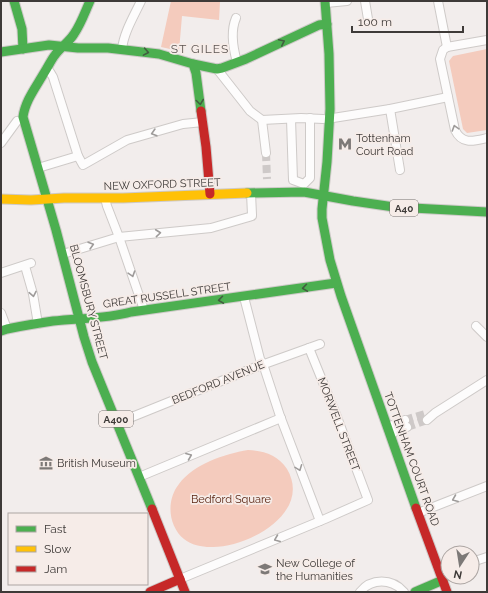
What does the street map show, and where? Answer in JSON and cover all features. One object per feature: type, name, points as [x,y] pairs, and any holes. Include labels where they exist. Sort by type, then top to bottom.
[{"type":"main road","points":[[14,1],[22,29],[24,53]]},
{"type":"main road","points":[[1,52],[49,52],[63,46],[76,32],[90,1]]},
{"type":"main road","name":"TOTTENHAM COURT ROAD","points":[[325,2],[330,69],[330,109],[322,218],[330,260],[336,283],[418,513],[440,565]]},
{"type":"main road","points":[[63,46],[138,50],[217,69],[237,62],[308,29],[327,24]]},
{"type":"main road","name":"A400","points":[[47,200],[24,121],[23,112],[30,96],[46,69],[63,46]]},
{"type":"main road","points":[[1,59],[24,53]]},
{"type":"main road","points":[[193,64],[196,73],[203,122],[210,194]]},
{"type":"main road","name":"NEW OXFORD STREET","points":[[1,200],[145,198],[210,194],[304,192],[323,195]]},
{"type":"main road","name":"A40","points":[[323,195],[394,207],[487,212]]},
{"type":"main road","name":"BLOOMSBURY STREET","points":[[47,200],[63,254],[84,337],[94,368],[139,477]]},
{"type":"main road","name":"GREAT RUSSELL STREET","points":[[4,330],[336,283]]},
{"type":"main road","name":"A400","points":[[139,477],[185,592]]},
{"type":"main road","points":[[415,592],[440,577]]},
{"type":"main road","points":[[150,592],[180,579]]},
{"type":"street","points":[[122,49],[123,41],[128,28],[141,1]]},
{"type":"street","points":[[325,2],[347,1]]},
{"type":"street","points":[[366,1],[368,19]]},
{"type":"street","points":[[438,1],[447,47]]},
{"type":"street","points":[[236,18],[232,34],[234,54],[237,62]]},
{"type":"street","points":[[487,40],[447,47],[443,50],[440,59],[455,130],[461,139],[471,141],[487,138]]},
{"type":"street","points":[[46,69],[53,77],[78,156],[83,165],[127,140],[183,124],[203,122]]},
{"type":"street","points":[[217,69],[250,111],[262,120],[310,118],[323,119]]},
{"type":"street","points":[[333,118],[390,109],[448,97]]},
{"type":"street","points":[[390,109],[400,170]]},
{"type":"street","points":[[291,119],[293,180],[304,184],[310,178],[310,118]]},
{"type":"street","points":[[262,120],[266,153]]},
{"type":"street","points":[[1,143],[17,121]]},
{"type":"street","points":[[38,168],[78,156]]},
{"type":"street","points":[[63,254],[120,237],[211,228],[249,217],[252,215],[251,193]]},
{"type":"street","points":[[105,198],[120,237],[144,310]]},
{"type":"street","points":[[1,273],[28,264],[38,324]]},
{"type":"street","points":[[180,579],[316,522],[263,364],[260,359],[244,296]]},
{"type":"street","points":[[1,313],[4,330]]},
{"type":"street","points":[[476,326],[487,337]]},
{"type":"street","name":"BEDFORD AVENUE","points":[[117,423],[263,364],[320,344]]},
{"type":"street","name":"MORWELL STREET","points":[[308,348],[337,417],[368,500],[316,522]]},
{"type":"street","points":[[426,417],[435,413],[487,380]]},
{"type":"street","points":[[139,477],[281,418]]},
{"type":"street","points":[[389,430],[406,424]]},
{"type":"street","points":[[418,513],[487,486]]},
{"type":"street","points":[[360,592],[367,586],[379,582],[392,583],[404,592]]},
{"type":"green space","points":[[171,1],[225,2],[220,2],[219,20],[182,16],[179,51],[161,47]]},
{"type":"green space","points":[[487,49],[487,130],[467,133],[463,129],[449,61],[453,56]]},
{"type":"green space","name":"Bedford Square","points":[[248,450],[260,451],[275,457],[287,469],[293,485],[291,500],[284,514],[272,525],[257,535],[241,542],[225,546],[204,547],[190,543],[184,539],[175,527],[171,513],[172,498],[179,484],[193,471],[210,461],[229,454]]},
{"type":"tunnel","points":[[266,153],[267,179]]},
{"type":"tunnel","points":[[405,420],[425,414]]},
{"type":"tunnel","points":[[407,427],[427,420]]},
{"type":"traffic: fast","points":[[14,1],[22,29],[23,49]]},
{"type":"traffic: fast","points":[[90,1],[81,22],[70,40],[54,57],[31,94],[23,117],[92,362],[152,509]]},
{"type":"traffic: fast","points":[[325,1],[329,54],[330,109],[322,218],[330,260],[341,296],[416,508]]},
{"type":"traffic: fast","points":[[193,64],[217,69],[222,68],[246,59],[319,25],[327,24]]},
{"type":"traffic: fast","points":[[1,52],[49,45],[78,48],[108,48],[159,54],[193,64],[196,73],[201,111]]},
{"type":"traffic: fast","points":[[247,193],[304,192],[394,207],[487,212]]},
{"type":"traffic: fast","points":[[1,331],[47,322],[112,316],[336,283]]},
{"type":"traffic: fast","points":[[415,592],[440,581]]},
{"type":"traffic: slow","points":[[1,199],[31,200],[64,198],[123,198],[247,193]]},
{"type":"traffic: jam","points":[[201,111],[210,194]]},
{"type":"traffic: jam","points":[[416,508],[447,592]]},
{"type":"traffic: jam","points":[[152,509],[185,592]]},
{"type":"traffic: jam","points":[[150,592],[180,579]]},
{"type":"place","name":"Tottenham Court Road","points":[[345,144]]},
{"type":"place","name":"British Museum","points":[[46,463]]},
{"type":"place","name":"New College of the Humanities","points":[[265,569]]},
{"type":"district","name":"ST GILES","points":[[200,49]]}]
